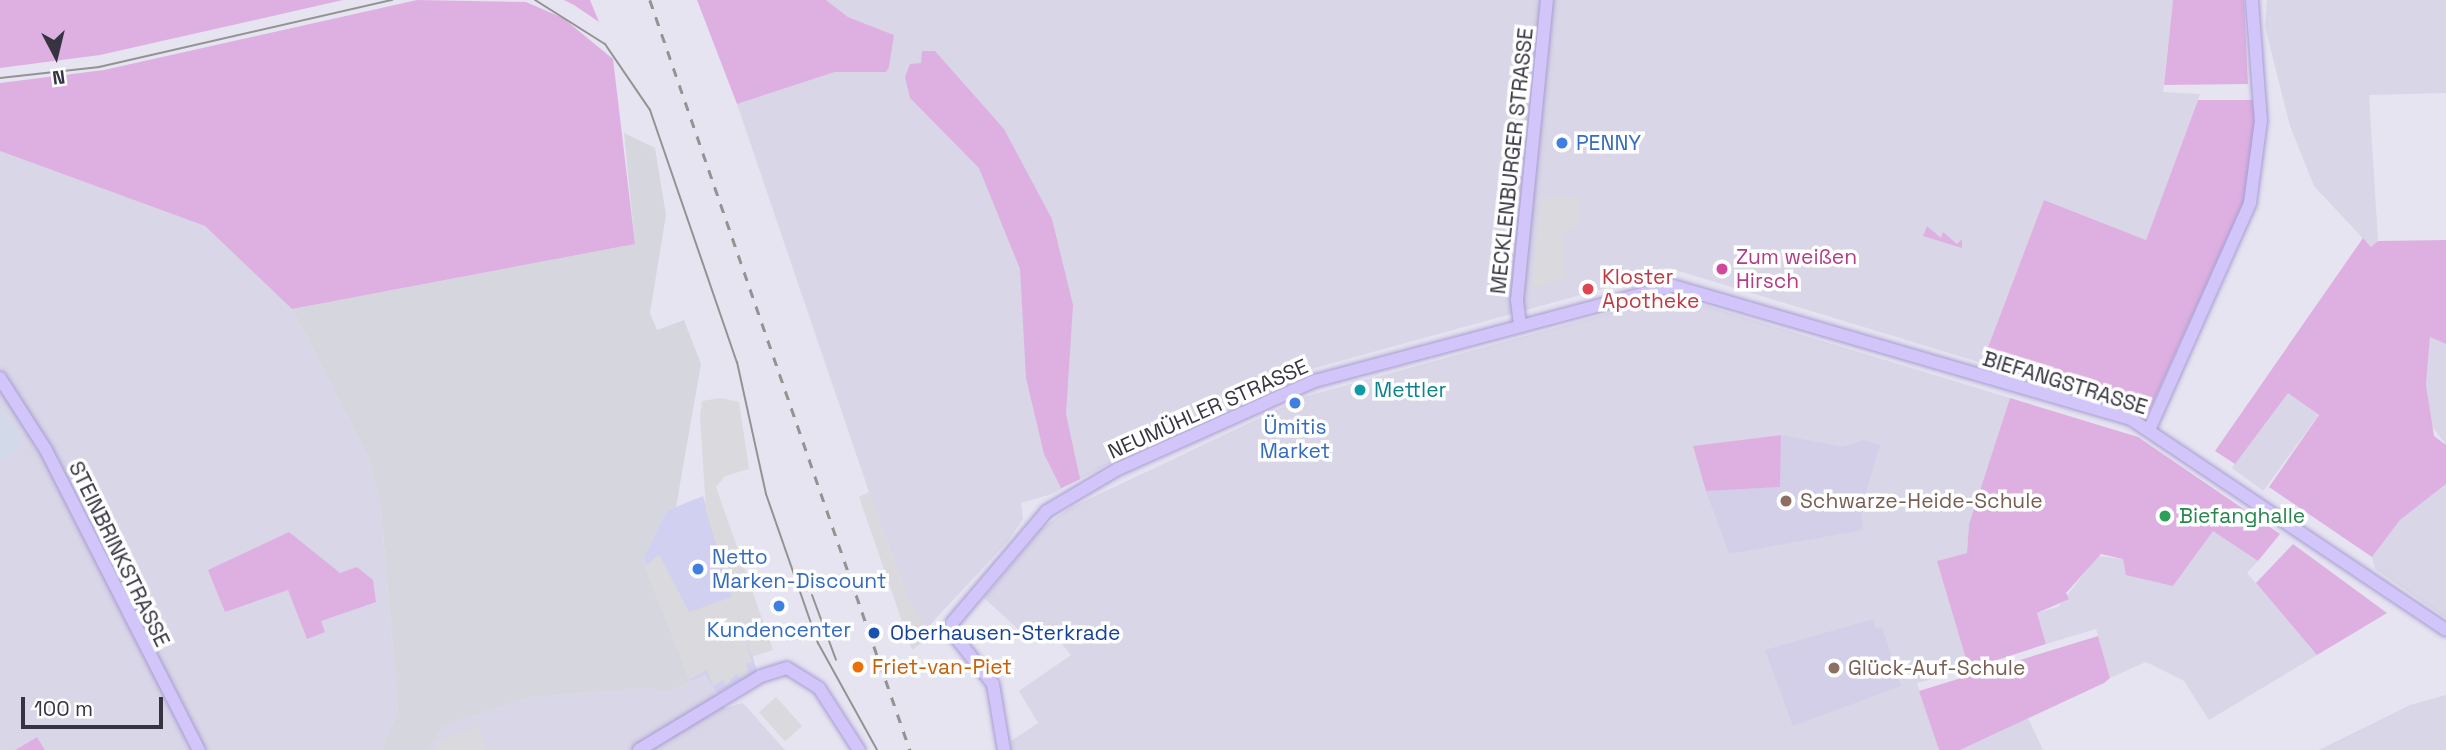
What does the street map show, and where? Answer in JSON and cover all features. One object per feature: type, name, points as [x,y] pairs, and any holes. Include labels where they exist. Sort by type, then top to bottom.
[{"type":"main road","name":"MECKLENBURGER STRASSE","points":[[1520,325],[1517,300],[1546,0]]},
{"type":"main road","points":[[2150,428],[2250,203],[2261,121],[2252,0]]},
{"type":"main road","name":"NEUMÜHLER STRASSE","points":[[1004,750],[1001,720],[989,677],[953,632],[953,621],[1032,523],[1109,474],[1315,381],[1665,287]]},
{"type":"main road","name":"BIEFANGSTRASSE","points":[[1665,287],[1772,312],[2150,428],[2446,630]]},
{"type":"main road","name":"STEINBRINKSTRASSE","points":[[0,378],[46,450],[198,750]]},
{"type":"main road","points":[[639,750],[769,672],[799,672],[819,688],[859,750]]},
{"type":"shaded area","points":[[0,0],[343,0],[100,55],[0,68]]},
{"type":"shaded area","points":[[417,0],[526,2],[563,18],[613,59],[635,244],[292,309],[205,226],[0,151],[0,83],[104,70]]},
{"type":"shaded area","points":[[564,0],[590,0],[599,22],[574,5]]},
{"type":"shaded area","points":[[697,0],[826,0],[848,17],[894,35],[889,67],[886,72],[835,72],[737,104]]},
{"type":"shaded area","points":[[826,0],[2173,0],[2163,92],[2200,94],[2146,240],[2044,200],[1982,363],[1669,268],[1632,271],[1628,282],[1300,372],[1187,422],[1052,494],[1021,503],[1023,519],[1008,541],[927,628],[910,604],[869,492],[737,104],[835,72],[888,65],[894,35],[848,17]]},
{"type":"shaded area","points":[[2173,0],[2244,0],[2248,84],[2164,85]]},
{"type":"shaded area","points":[[2267,0],[2446,0],[2446,93],[2369,95],[2378,241],[2371,247],[2314,186],[2290,126],[2265,27]]},
{"type":"shaded area","points":[[922,51],[935,51],[1004,129],[1052,219],[1073,305],[1066,414],[1080,479],[1061,488],[1044,454],[1026,378],[1020,269],[979,168],[910,98],[905,77],[910,64],[921,63]]},
{"type":"shaded area","points":[[2198,100],[2253,100],[2256,147],[2246,197],[2148,414],[1982,363],[2044,200],[2146,240]]},
{"type":"shaded area","points":[[624,133],[655,148],[666,215],[650,313],[657,330],[684,320],[701,364],[676,507],[666,511],[643,560],[690,682],[669,692],[643,688],[527,698],[442,726],[428,750],[382,750],[398,710],[381,510],[369,458],[292,309],[635,244]]},
{"type":"shaded area","points":[[0,151],[205,226],[292,309],[369,458],[381,510],[398,710],[382,750],[45,750],[37,737],[15,750],[0,750]]},
{"type":"shaded area","points":[[1579,196],[1580,223],[1562,232],[1565,277],[1532,289],[1541,198]]},
{"type":"shaded area","points":[[1927,226],[1941,238],[1943,232],[1957,244],[1962,239],[1962,248],[1923,236]]},
{"type":"shaded area","points":[[2363,238],[2371,247],[2378,241],[2446,240],[2446,344],[2430,337],[2426,385],[2434,436],[2446,445],[2446,484],[2400,520],[2372,557],[2269,487],[2319,415],[2288,393],[2235,464],[2215,451]]},
{"type":"shaded area","points":[[1684,299],[2010,398],[1969,524],[1967,553],[1938,561],[1969,669],[1917,683],[1939,750],[1011,750],[1011,741],[1038,723],[1019,691],[1071,655],[1047,626],[1030,640],[984,598],[1042,528],[1070,508],[1304,397],[1638,305]]},
{"type":"shaded area","points":[[2430,337],[2446,344],[2446,445],[2431,425],[2426,385]]},
{"type":"shaded area","points":[[2287,392],[2319,415],[2263,491],[2232,468]]},
{"type":"shaded area","points":[[721,398],[739,402],[749,469],[725,476],[716,487],[773,650],[752,657],[736,610],[752,662],[746,664],[749,673],[741,679],[736,673],[726,686],[723,680],[713,686],[707,670],[689,680],[645,567],[659,554],[689,612],[732,597],[706,511],[700,416],[702,401]]},
{"type":"shaded area","points":[[2010,398],[2138,437],[2280,534],[2258,561],[2213,531],[2173,586],[2126,575],[2123,559],[2101,554],[2066,593],[2069,599],[2037,613],[2046,644],[1969,669],[1937,561],[1967,553],[1969,524]]},
{"type":"shaded area","points":[[0,406],[22,439],[18,450],[0,458]]},
{"type":"shaded area","points":[[1781,435],[1780,487],[1706,491],[1693,446]]},
{"type":"shaded area","name":"Schwarze-Heide-Schule","points":[[1782,435],[1843,447],[1863,440],[1880,445],[1861,510],[1863,530],[1729,554],[1706,491],[1779,487]]},
{"type":"shaded area","points":[[2446,484],[2446,618],[2375,569],[2372,557],[2400,520]]},
{"type":"shaded area","points":[[869,492],[910,604],[933,635],[912,650],[859,497]]},
{"type":"shaded area","points":[[703,496],[757,671],[717,694],[705,675],[690,682],[643,559],[666,511]]},
{"type":"shaded area","points":[[2213,530],[2258,561],[2247,573],[2317,655],[2209,720],[2184,681],[2146,662],[2110,678],[2096,629],[2046,644],[2037,613],[2058,607],[2098,556],[2124,559],[2173,586]]},
{"type":"shaded area","points":[[289,532],[340,573],[357,567],[373,580],[376,602],[321,621],[325,632],[307,639],[288,590],[225,612],[208,570]]},
{"type":"shaded area","points":[[2293,544],[2387,613],[2317,655],[2256,583]]},
{"type":"shaded area","name":"Glück-Auf-Schule","points":[[1873,619],[1876,629],[1882,627],[1901,686],[1793,726],[1765,650]]},
{"type":"shaded area","points":[[2098,636],[2110,678],[2104,683],[1960,750],[1939,750],[1919,691]]},
{"type":"shaded area","points":[[705,675],[725,708],[743,703],[785,750],[428,750],[441,726],[527,698],[643,688],[669,692]]},
{"type":"shaded area","points":[[2446,695],[2446,750],[2319,750],[2410,705]]},
{"type":"shaded area","points":[[776,697],[802,726],[785,741],[759,712]]},
{"type":"shaded area","points":[[2028,718],[2043,750],[1960,750]]},
{"type":"shaded area","points":[[479,726],[487,750],[434,750],[439,741]]},
{"type":"shaded area","points":[[37,737],[45,750],[15,750]]},
{"type":"tram line","points":[[0,78],[99,67],[392,0]]},
{"type":"tram line","points":[[535,0],[605,44],[650,110],[737,362],[766,494],[818,643],[877,750]]},
{"type":"tram line","points":[[812,595],[836,660]]},
{"type":"railway","points":[[650,0],[910,750]]},
{"type":"place","name":"PENNY","points":[[1562,143]]},
{"type":"place","name":"Zum weißen Hirsch","points":[[1722,269]]},
{"type":"place","name":"Kloster Apotheke","points":[[1588,289]]},
{"type":"place","name":"Mettler","points":[[1360,390]]},
{"type":"place","name":"Ümitis Market","points":[[1295,403]]},
{"type":"place","name":"Schwarze-Heide-Schule","points":[[1786,501]]},
{"type":"place","name":"Biefanghalle","points":[[2165,516]]},
{"type":"place","name":"Netto Marken-Discount","points":[[698,569]]},
{"type":"place","name":"Kundencenter","points":[[779,606]]},
{"type":"place","name":"Oberhausen-Sterkrade","points":[[874,633]]},
{"type":"place","name":"Friet-van-Piet","points":[[858,667]]},
{"type":"place","name":"Glück-Auf-Schule","points":[[1834,668]]}]
